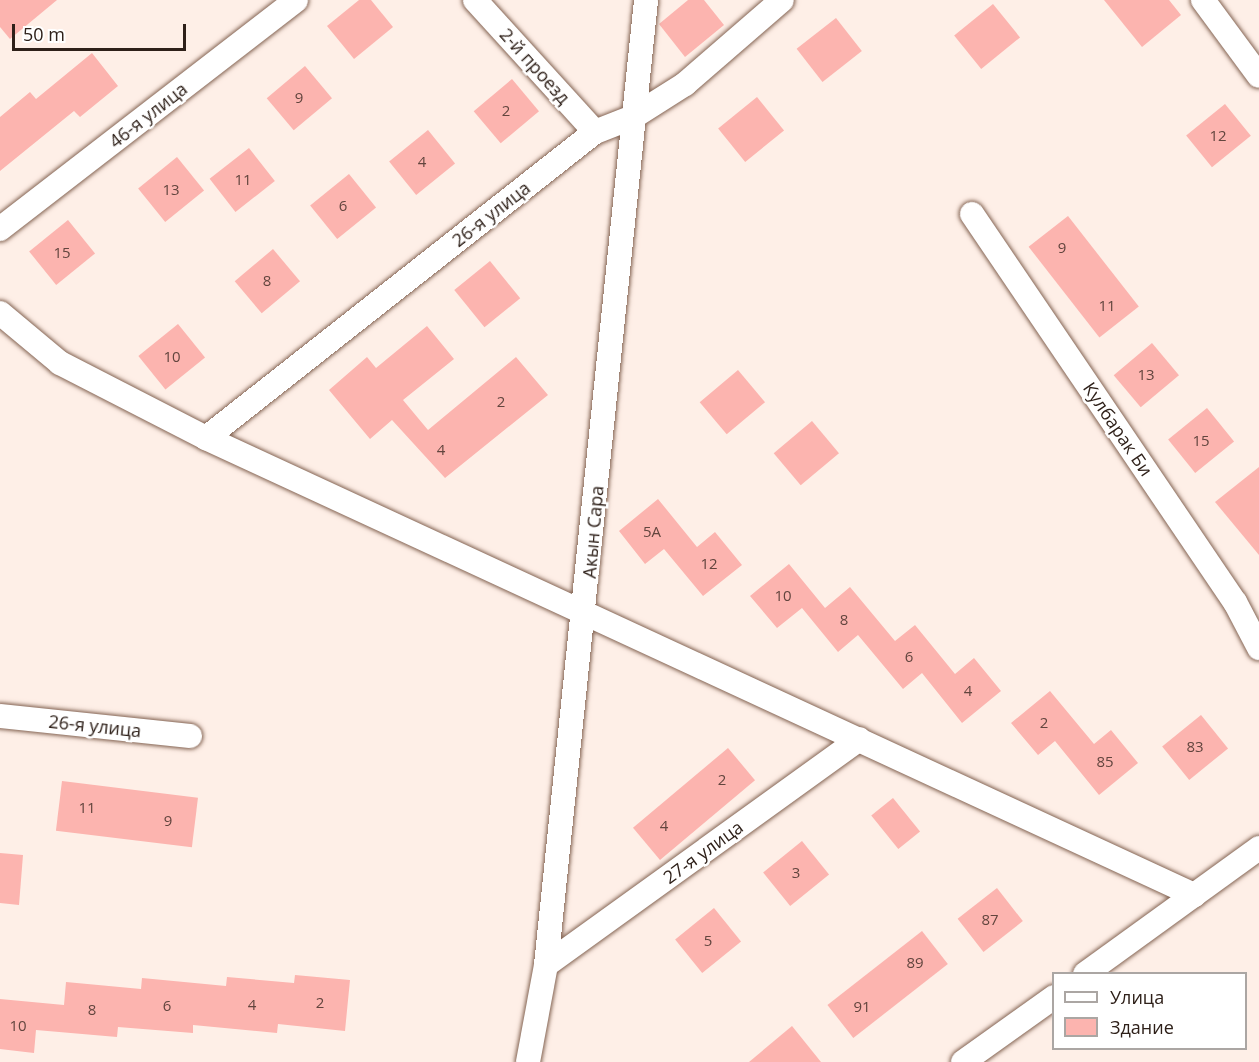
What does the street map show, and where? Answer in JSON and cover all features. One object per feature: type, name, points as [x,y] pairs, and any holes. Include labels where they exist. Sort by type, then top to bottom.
[{"type":"street","name":"46-я улица","points":[[0,229],[296,0]]},
{"type":"street","name":"2-й проезд","points":[[475,0],[595,132]]},
{"type":"street","name":"Акын Сара","points":[[528,1062],[546,965],[585,613],[646,0]]},
{"type":"street","name":"26-я улица","points":[[206,438],[595,132],[633,117],[685,84],[782,0]]},
{"type":"street","points":[[1203,0],[1259,76]]},
{"type":"street","name":"Кулбарак Би","points":[[972,214],[1235,602],[1259,648]]},
{"type":"street","points":[[0,313],[60,363],[206,438],[1194,894]]},
{"type":"street","name":"26-я улица","points":[[0,716],[190,736]]},
{"type":"street","name":"27-я улица","points":[[546,965],[859,740]]},
{"type":"street","points":[[1088,972],[1259,848]]},
{"type":"street","points":[[963,1062],[1052,998]]},
{"type":"building","points":[[0,0],[57,0],[10,39],[0,27]]},
{"type":"building","points":[[359,0],[371,0],[393,27],[354,59],[327,26]]},
{"type":"building","points":[[688,0],[704,0],[724,25],[685,57],[659,24]]},
{"type":"building","points":[[1104,0],[1169,0],[1181,15],[1142,47]]},
{"type":"building","points":[[993,4],[1020,37],[981,69],[954,35]]},
{"type":"building","points":[[836,18],[862,51],[822,82],[797,49]]},
{"type":"building","points":[[92,53],[118,86],[80,117],[74,111],[0,171],[0,117],[30,92],[36,99]]},
{"type":"building","points":[[305,66],[332,98],[294,130],[267,98]]},
{"type":"building","points":[[512,79],[539,111],[501,143],[474,111]]},
{"type":"building","points":[[757,97],[784,130],[745,162],[718,128]]},
{"type":"building","points":[[1225,104],[1251,136],[1212,167],[1186,135]]},
{"type":"building","points":[[428,130],[455,163],[416,195],[389,161]]},
{"type":"building","points":[[249,148],[275,181],[235,212],[210,179]]},
{"type":"building","points":[[177,157],[204,190],[165,222],[138,188]]},
{"type":"building","points":[[349,174],[376,207],[337,239],[310,205]]},
{"type":"building","points":[[1068,216],[1139,307],[1099,337],[1029,247]]},
{"type":"building","points":[[68,220],[95,253],[56,285],[29,251]]},
{"type":"building","points":[[273,249],[300,281],[262,313],[235,281]]},
{"type":"building","points":[[490,261],[520,298],[484,327],[454,290]]},
{"type":"building","points":[[178,324],[205,357],[165,390],[138,356]]},
{"type":"building","points":[[427,326],[454,359],[403,400],[428,430],[516,357],[548,395],[445,478],[392,420],[370,439],[329,390],[367,357],[376,368]]},
{"type":"building","points":[[1152,343],[1179,375],[1141,407],[1114,375]]},
{"type":"building","points":[[738,370],[765,402],[727,434],[700,402]]},
{"type":"building","points":[[1207,408],[1234,441],[1195,473],[1168,439]]},
{"type":"building","points":[[812,421],[839,453],[801,485],[774,453]]},
{"type":"building","points":[[1259,467],[1259,555],[1215,502]]},
{"type":"building","points":[[658,499],[697,547],[715,532],[742,565],[703,596],[664,549],[645,564],[619,531]]},
{"type":"building","points":[[789,564],[825,608],[850,587],[895,641],[915,625],[955,674],[974,658],[1001,691],[962,723],[922,673],[903,689],[858,635],[838,652],[802,608],[777,628],[750,596]]},
{"type":"building","points":[[1050,691],[1094,744],[1111,730],[1138,763],[1099,795],[1055,741],[1038,755],[1011,723]]},
{"type":"building","points":[[1201,715],[1228,748],[1189,780],[1162,746]]},
{"type":"building","points":[[728,748],[755,780],[660,860],[633,828]]},
{"type":"building","points":[[62,781],[198,798],[192,847],[56,831]]},
{"type":"building","points":[[893,798],[920,831],[898,849],[871,816]]},
{"type":"building","points":[[802,841],[829,874],[790,906],[763,872]]},
{"type":"building","points":[[0,853],[23,855],[19,905],[0,903]]},
{"type":"building","points":[[997,888],[1023,921],[983,952],[958,919]]},
{"type":"building","points":[[714,908],[741,941],[702,973],[675,939]]},
{"type":"building","points":[[922,931],[948,964],[853,1038],[827,1005]]},
{"type":"building","points":[[295,975],[350,980],[345,1031],[278,1024],[277,1033],[193,1025],[193,1033],[118,1027],[117,1037],[36,1030],[34,1053],[0,1049],[0,999],[64,1005],[66,982],[141,989],[142,978],[226,986],[227,977],[294,983]]},
{"type":"building","points":[[792,1026],[821,1062],[749,1062]]}]
